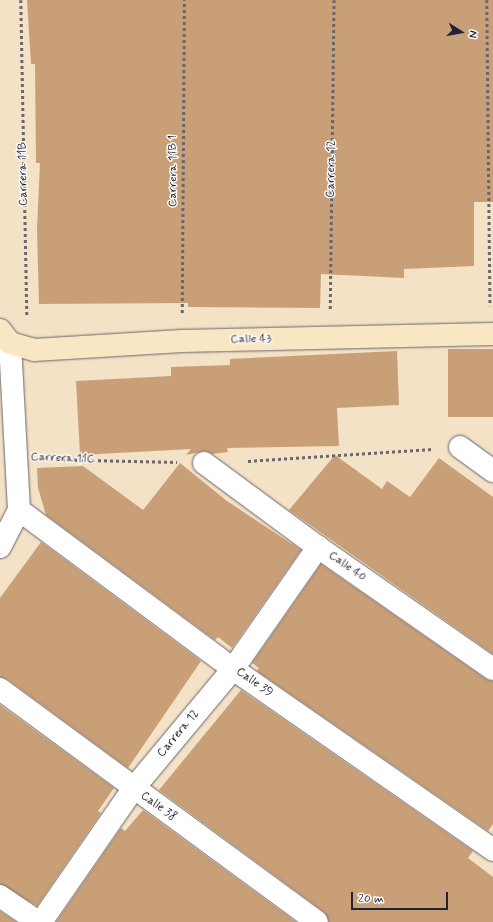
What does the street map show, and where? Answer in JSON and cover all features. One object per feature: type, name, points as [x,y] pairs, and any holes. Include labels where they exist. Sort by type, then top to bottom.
[{"type":"main road","name":"Calle 43","points":[[12,340],[182,341],[491,334]]},
{"type":"street","points":[[12,340],[17,458]]},
{"type":"street","points":[[460,447],[493,471]]},
{"type":"street","name":"Carrera 11C","points":[[0,547],[19,510],[17,458]]},
{"type":"street","name":"Calle 40","points":[[204,463],[318,546],[493,669]]},
{"type":"street","name":"Calle 39","points":[[19,510],[233,669],[493,850]]},
{"type":"street","name":"Carrera 12","points":[[41,922],[133,789],[233,669],[318,546]]},
{"type":"street","name":"Calle 38","points":[[0,689],[133,789],[317,922]]},
{"type":"street","points":[[0,896],[38,922]]},
{"type":"path","name":"Carrera 11B","points":[[12,340],[21,0]]},
{"type":"path","name":"Carrera 11B 1","points":[[182,341],[184,0]]},
{"type":"path","name":"Carrera 12","points":[[330,338],[334,0]]},
{"type":"path","points":[[487,0],[491,334]]},
{"type":"path","points":[[204,463],[460,447]]},
{"type":"path","name":"Carrera 11C","points":[[17,458],[204,463]]},
{"type":"building","points":[[27,0],[493,0],[493,202],[474,202],[474,266],[404,269],[404,278],[321,274],[320,308],[188,307],[188,303],[39,304],[37,229],[40,163],[36,163],[35,64],[31,64]]},
{"type":"building","points":[[448,349],[493,349],[493,417],[448,417]]},
{"type":"building","points":[[397,351],[399,405],[337,408],[339,446],[227,448],[228,452],[212,454],[205,451],[186,455],[191,449],[80,455],[76,381],[171,376],[171,367],[230,365],[230,359]]},
{"type":"building","points":[[335,455],[382,489],[387,481],[410,497],[439,458],[493,497],[493,654],[289,510]]},
{"type":"building","points":[[180,463],[227,501],[301,550],[232,648],[218,637],[215,640],[46,515],[38,488],[37,468],[83,466],[143,510]]},
{"type":"building","points":[[41,542],[201,661],[128,768],[7,679],[0,677],[0,598]]},
{"type":"building","points":[[321,564],[486,679],[493,681],[493,824],[488,831],[257,671],[259,668],[252,663]]},
{"type":"building","points":[[241,690],[473,851],[468,858],[493,877],[493,922],[329,922],[324,912],[159,790]]},
{"type":"building","points":[[0,705],[114,788],[98,811],[101,813],[37,906],[0,884]]},
{"type":"building","points":[[143,810],[296,922],[56,922],[121,828],[125,831]]},
{"type":"building","points":[[0,911],[16,922],[0,922]]}]
